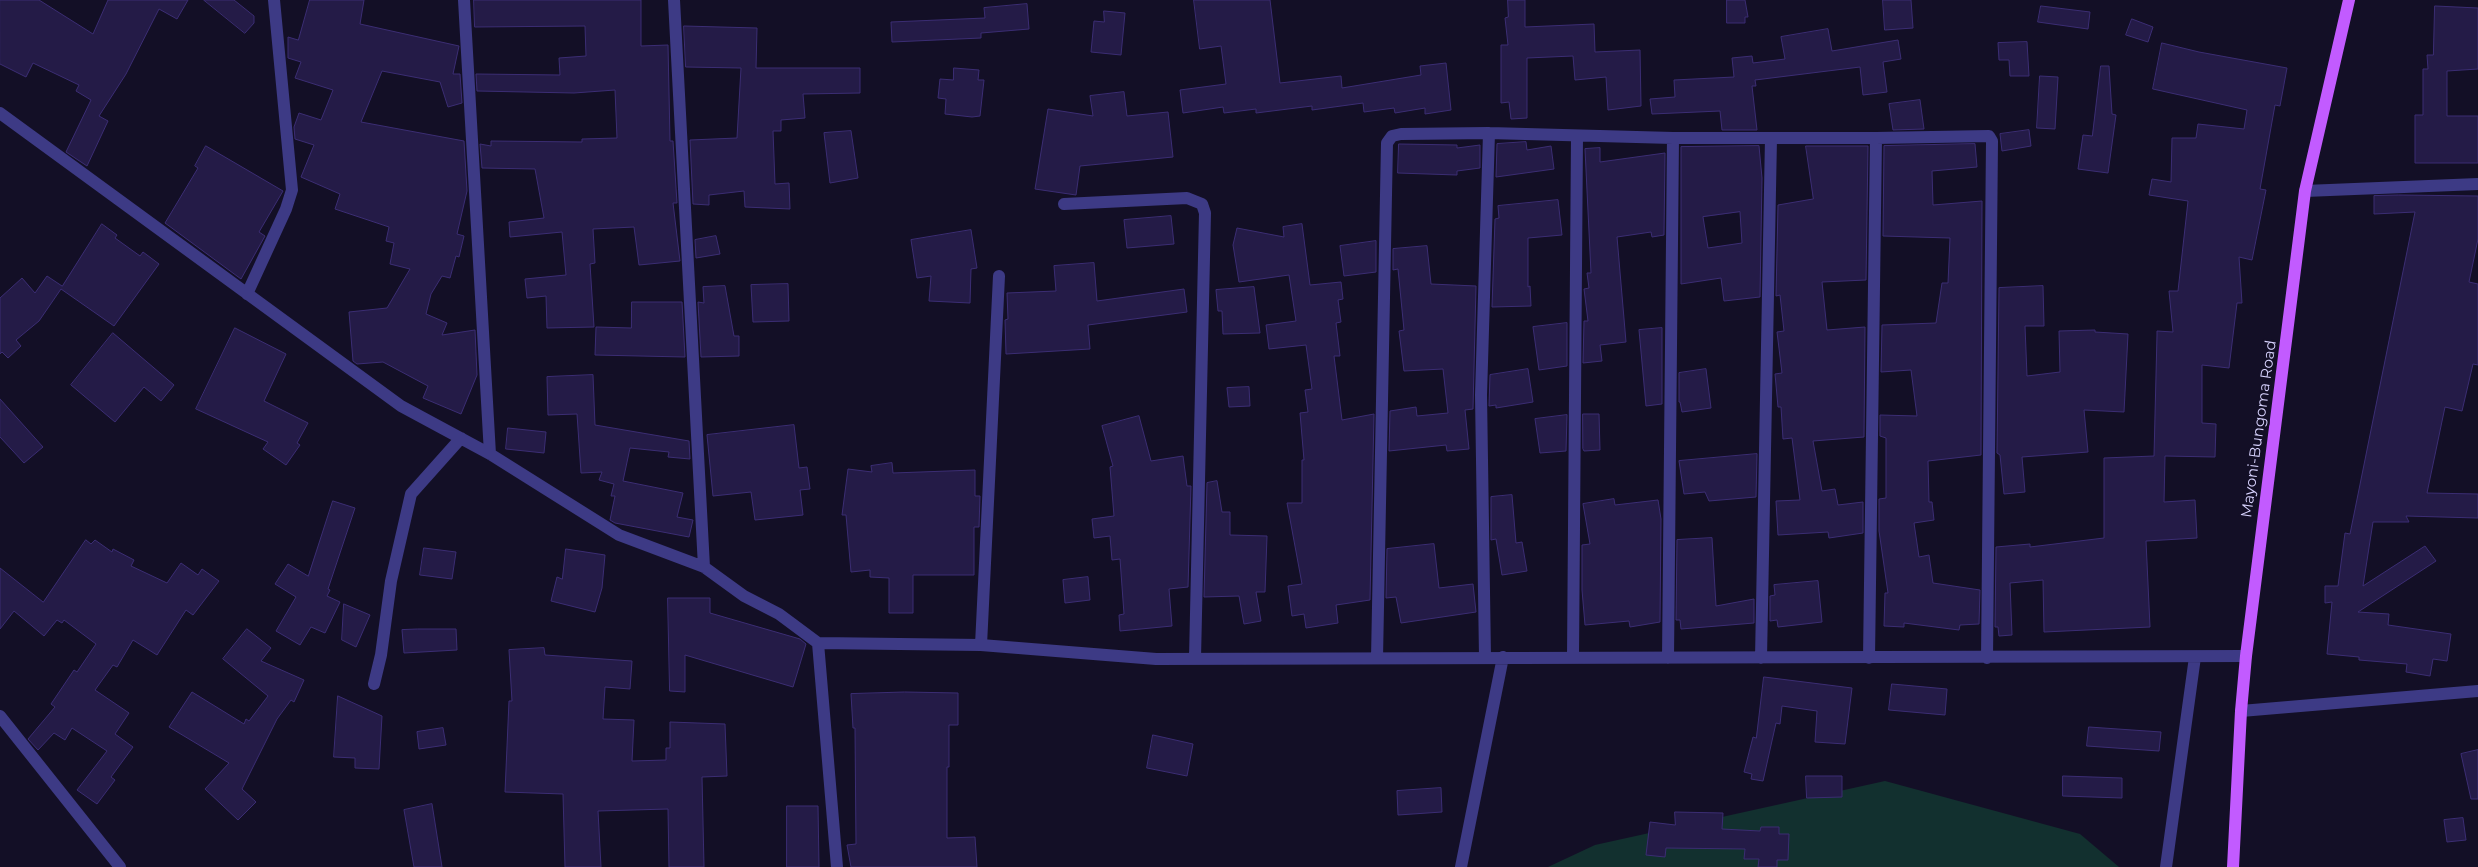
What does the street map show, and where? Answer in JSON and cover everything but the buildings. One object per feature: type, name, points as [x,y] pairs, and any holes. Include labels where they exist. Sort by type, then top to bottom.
[{"type":"main road","name":"Mayoni-Bungoma Road","points":[[2233,867],[2240,711],[2305,191],[2349,0]]},
{"type":"street","points":[[247,294],[286,209],[292,190],[274,0]]},
{"type":"street","points":[[464,0],[490,454]]},
{"type":"street","points":[[674,0],[704,567]]},
{"type":"street","points":[[0,113],[401,406],[490,454],[619,535],[704,567],[744,596],[779,614],[818,643],[981,645],[1156,659],[2246,656]]},
{"type":"street","points":[[1485,657],[1481,394],[1489,133]]},
{"type":"street","points":[[1378,658],[1387,143],[1392,136],[1401,134],[1489,133],[1577,137],[1673,138],[1876,138],[1982,134],[1989,136],[1992,141],[1987,658]]},
{"type":"street","points":[[1573,657],[1577,137]]},
{"type":"street","points":[[1668,658],[1673,138]]},
{"type":"street","points":[[1761,658],[1771,138]]},
{"type":"street","points":[[1869,658],[1876,138]]},
{"type":"street","points":[[2305,191],[2478,184]]},
{"type":"street","points":[[1064,204],[1187,198],[1202,204],[1205,213],[1195,658]]},
{"type":"street","points":[[981,645],[999,276]]},
{"type":"street","points":[[374,684],[381,655],[391,581],[411,494],[461,438]]},
{"type":"street","points":[[818,643],[836,867]]},
{"type":"street","points":[[1461,867],[1503,657]]},
{"type":"street","points":[[2166,867],[2195,657]]},
{"type":"street","points":[[2240,711],[2478,691]]},
{"type":"street","points":[[0,716],[120,867]]},
{"type":"green space","points":[[1885,781],[2080,834],[2119,867],[1548,867],[1595,845]]}]
